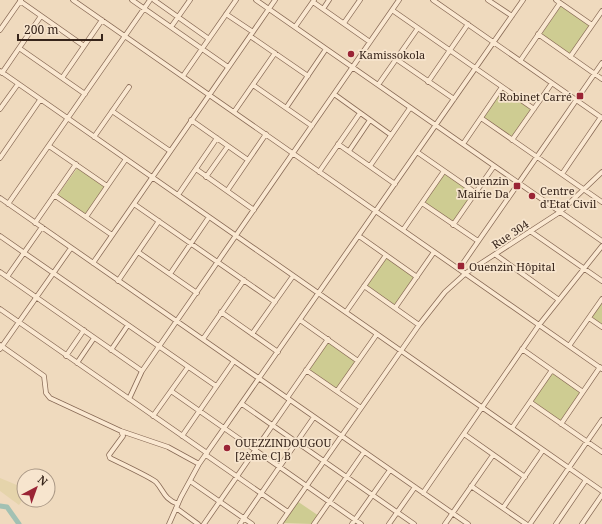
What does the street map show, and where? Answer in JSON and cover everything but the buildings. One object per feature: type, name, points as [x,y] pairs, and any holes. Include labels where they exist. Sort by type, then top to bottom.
[{"type":"street","points":[[0,30],[20,0],[84,46]]},
{"type":"street","points":[[73,0],[601,368],[561,424]]},
{"type":"street","points":[[134,0],[228,67]]},
{"type":"street","points":[[8,204],[150,0]]},
{"type":"street","points":[[154,0],[209,39]]},
{"type":"street","points":[[171,27],[190,0]]},
{"type":"street","points":[[183,76],[236,0]]},
{"type":"street","points":[[256,0],[602,241]]},
{"type":"street","points":[[93,263],[275,0]]},
{"type":"street","points":[[323,9],[329,0]]},
{"type":"street","points":[[344,23],[360,0]]},
{"type":"street","points":[[129,399],[142,371],[399,0]]},
{"type":"street","points":[[488,0],[512,16]]},
{"type":"street","points":[[169,524],[190,481],[206,454],[524,0]]},
{"type":"street","points":[[556,0],[592,25]]},
{"type":"street","points":[[295,27],[314,1],[370,42]]},
{"type":"street","points":[[436,1],[602,117],[562,174]]},
{"type":"street","points":[[520,61],[560,3]]},
{"type":"street","points":[[392,10],[534,109]]},
{"type":"street","points":[[570,56],[602,11]]},
{"type":"street","points":[[226,14],[275,53],[308,76]]},
{"type":"street","points":[[41,16],[1,72],[602,491]]},
{"type":"street","points":[[62,78],[102,20]]},
{"type":"street","points":[[428,82],[468,24]]},
{"type":"street","points":[[378,85],[418,28]]},
{"type":"street","points":[[538,34],[602,79]]},
{"type":"street","points":[[19,48],[85,94]]},
{"type":"street","points":[[286,108],[326,49]]},
{"type":"street","points":[[234,112],[275,53]]},
{"type":"street","points":[[396,59],[454,100]]},
{"type":"street","points":[[459,269],[602,63]]},
{"type":"street","points":[[512,140],[552,83]]},
{"type":"street","points":[[0,109],[18,84]]},
{"type":"street","points":[[253,85],[312,126]]},
{"type":"street","points":[[94,137],[129,87]]},
{"type":"street","points":[[463,144],[502,87]]},
{"type":"street","points":[[334,94],[391,135]]},
{"type":"street","points":[[0,158],[40,100]]},
{"type":"street","points":[[370,166],[410,108]]},
{"type":"street","points":[[112,111],[170,151]]},
{"type":"street","points":[[319,172],[360,113]]},
{"type":"street","points":[[481,118],[602,202]]},
{"type":"street","points":[[192,120],[248,160]]},
{"type":"street","points":[[348,151],[370,120]]},
{"type":"street","points":[[227,191],[266,134]]},
{"type":"street","points":[[178,195],[217,138]]},
{"type":"street","points":[[338,144],[395,184]]},
{"type":"street","points":[[49,146],[107,186]]},
{"type":"street","points":[[206,177],[228,146]]},
{"type":"street","points":[[417,152],[476,193]]},
{"type":"street","points":[[86,218],[126,159]]},
{"type":"street","points":[[35,222],[76,164]]},
{"type":"street","points":[[453,224],[494,166]]},
{"type":"street","points":[[196,169],[254,210]]},
{"type":"street","points":[[403,230],[444,170]]},
{"type":"street","name":"Rue 304","points":[[280,524],[419,325],[445,292],[466,273],[496,255],[560,212],[602,172]]},
{"type":"street","points":[[54,195],[112,236]]},
{"type":"street","points":[[0,198],[468,524]]},
{"type":"street","points":[[422,202],[478,242]]},
{"type":"street","points":[[134,204],[275,302]]},
{"type":"street","points":[[170,274],[209,217]]},
{"type":"street","points":[[118,280],[159,222]]},
{"type":"street","points":[[7,277],[42,227]]},
{"type":"street","points":[[530,231],[602,281]]},
{"type":"street","points":[[0,236],[216,386]]},
{"type":"street","points":[[359,236],[417,277]]},
{"type":"street","points":[[423,493],[539,325],[602,246]]},
{"type":"street","points":[[71,248],[1,347],[44,376],[46,393],[50,398],[121,431],[168,447],[200,464]]},
{"type":"street","points":[[138,252],[197,293]]},
{"type":"street","points":[[395,308],[434,252]]},
{"type":"street","points":[[346,312],[386,255]]},
{"type":"street","points":[[496,255],[559,300]]},
{"type":"street","points":[[0,272],[142,371]]},
{"type":"street","points":[[252,334],[293,276]]},
{"type":"street","points":[[203,339],[244,280]]},
{"type":"street","points":[[364,286],[419,325]]},
{"type":"street","points":[[569,346],[602,299]]},
{"type":"street","points":[[0,309],[154,416],[288,512]]},
{"type":"street","points":[[221,312],[278,352]]},
{"type":"street","points":[[589,318],[602,327]]},
{"type":"street","points":[[300,320],[358,361]]},
{"type":"street","points":[[111,350],[128,325]]},
{"type":"street","points":[[66,356],[84,330]]},
{"type":"street","points":[[337,391],[377,334]]},
{"type":"street","points":[[77,363],[94,338]]},
{"type":"street","points":[[204,524],[273,425],[306,370],[328,339]]},
{"type":"street","points":[[522,350],[583,392]]},
{"type":"street","points":[[182,436],[234,361]]},
{"type":"street","points":[[154,416],[188,367]]},
{"type":"street","points":[[306,370],[361,408]]},
{"type":"street","points":[[512,428],[552,370]]},
{"type":"street","points":[[171,392],[330,502],[353,522],[361,524]]},
{"type":"street","points":[[530,402],[602,452]]},
{"type":"street","points":[[242,404],[414,524]]},
{"type":"street","points":[[240,524],[314,417]]},
{"type":"street","points":[[530,524],[602,420]]},
{"type":"street","points":[[121,431],[123,436],[109,455],[110,458],[155,481],[161,492],[171,501],[178,504]]},
{"type":"street","points":[[464,434],[525,477]]},
{"type":"street","points":[[503,508],[543,450]]},
{"type":"street","points":[[314,524],[364,452]]},
{"type":"street","points":[[445,524],[493,454]]},
{"type":"street","points":[[353,522],[390,470]]},
{"type":"street","points":[[556,524],[586,480]]},
{"type":"street","points":[[190,481],[252,524]]},
{"type":"street","points":[[471,486],[526,524]]},
{"type":"street","points":[[389,524],[415,487]]},
{"type":"street","points":[[582,524],[602,495]]},
{"type":"street","points":[[176,508],[198,524]]},
{"type":"shaded area","points":[[561,6],[590,26],[569,55],[541,35]]},
{"type":"shaded area","points":[[503,89],[532,109],[511,138],[483,118]]},
{"type":"shaded area","points":[[78,167],[106,187],[85,216],[57,196]]},
{"type":"shaded area","points":[[445,173],[473,193],[453,222],[424,202]]},
{"type":"shaded area","points":[[387,257],[415,277],[395,306],[366,286]]},
{"type":"shaded area","points":[[602,303],[602,325],[591,318]]},
{"type":"shaded area","points":[[329,341],[357,361],[337,390],[308,370]]},
{"type":"shaded area","points":[[552,372],[581,392],[560,421],[532,401]]},
{"type":"shaded area","points":[[0,478],[16,485],[16,503],[0,491]]},
{"type":"shaded area","points":[[297,501],[319,516],[313,524],[282,523]]},
{"type":"waterway","points":[[0,506],[7,507],[19,524]]},
{"type":"place","name":"Kamissokola","points":[[351,54]]},
{"type":"place","name":"Robinet Carré","points":[[580,96]]},
{"type":"place","name":"Ouenzin Mairie Da","points":[[517,186]]},
{"type":"place","name":"Centre d'Etat Civil","points":[[532,196]]},
{"type":"place","name":"Ouenzin Hôpital","points":[[461,266]]},
{"type":"place","name":"OUEZZINDOUGOU [2ème C] B","points":[[227,448]]}]
